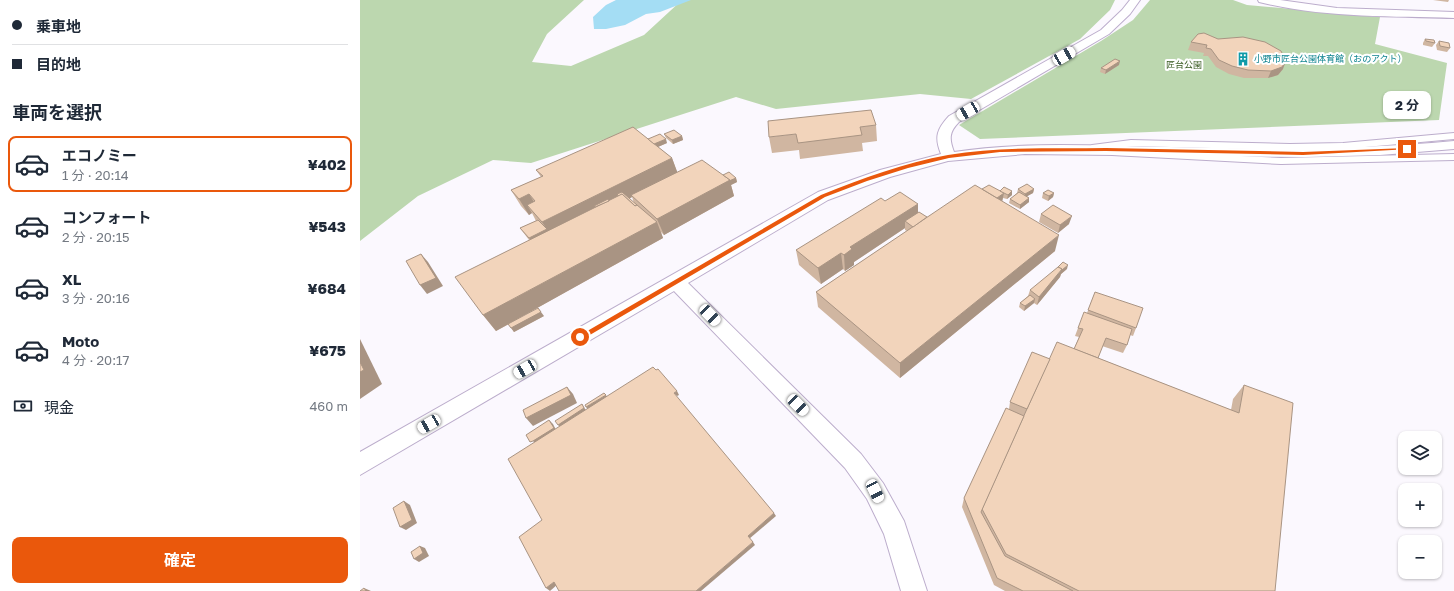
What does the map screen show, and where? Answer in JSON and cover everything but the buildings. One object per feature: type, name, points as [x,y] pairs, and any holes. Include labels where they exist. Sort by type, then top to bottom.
[{"type":"street","points":[[949,157],[942,142],[943,130],[954,119],[1105,32],[1126,12],[1135,0]]},
{"type":"street","points":[[1263,0],[1290,6],[1337,11],[1454,15]]},
{"type":"street","points":[[360,464],[823,196],[906,166],[949,157],[1000,151],[1078,150],[1303,154],[1370,152],[1453,146]]},
{"type":"street","points":[[676,282],[853,461],[875,491],[895,530],[914,591]]},
{"type":"green space","points":[[360,0],[584,0],[547,34],[532,62],[571,66],[644,35],[682,0],[1115,0],[1110,10],[1080,39],[971,99],[920,94],[776,109],[736,97],[531,163],[493,160],[418,196],[360,241]]},
{"type":"green space","name":"匠台公園","points":[[1150,0],[1233,0],[1247,5],[1380,17],[1375,44],[1447,63],[1439,120],[980,139],[959,125],[1101,41],[1133,20]]},
{"type":"water","points":[[616,0],[691,0],[660,12],[646,14],[625,25],[606,29],[594,29],[593,17],[606,5]]},
{"type":"place","name":"小野市匠台公園体育館（おのアクト）","points":[[1243,59]]},
{"type":"route","points":[[580,337],[823,196],[906,166],[949,157],[1000,151],[1106,149],[1303,154],[1407,149]]}]
